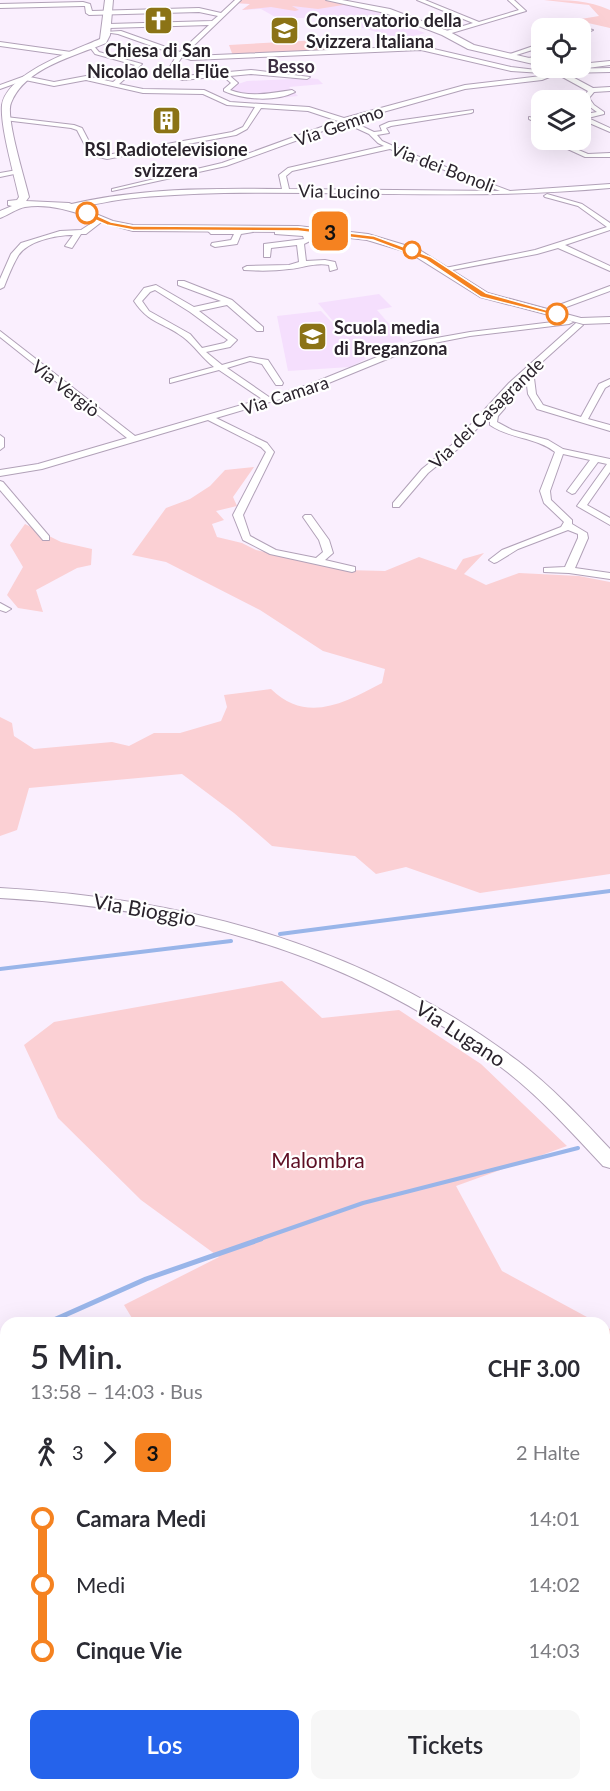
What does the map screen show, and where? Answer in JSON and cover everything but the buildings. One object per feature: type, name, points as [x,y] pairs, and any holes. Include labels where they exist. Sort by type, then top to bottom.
[{"type":"main road","points":[[0,215],[24,194],[5,135],[6,103],[25,78],[44,66],[103,41],[107,29],[109,0]]},
{"type":"main road","points":[[330,0],[359,3],[446,33],[471,47],[531,61]]},
{"type":"main road","points":[[591,66],[610,63]]},
{"type":"main road","points":[[0,210],[16,203],[69,206],[100,220],[133,228],[298,229],[350,233],[414,251],[484,295],[547,311],[577,322],[610,320]]},
{"type":"main road","name":"Via Bioggio","points":[[0,893],[74,898],[134,906],[212,921],[286,945]]},
{"type":"main road","name":"Via Lugano","points":[[286,945],[378,982],[446,1020],[520,1073],[552,1101],[610,1161]]},
{"type":"street","points":[[238,0],[180,55],[167,71],[170,76],[183,78],[251,72],[307,77]]},
{"type":"street","points":[[420,0],[480,24]]},
{"type":"street","points":[[446,33],[523,11],[511,0]]},
{"type":"street","points":[[0,6],[83,4],[88,5],[89,13],[199,10],[223,15]]},
{"type":"street","points":[[107,29],[212,23]]},
{"type":"street","points":[[107,29],[191,58],[421,48],[449,53],[506,69],[531,69]]},
{"type":"street","points":[[0,44],[71,54]]},
{"type":"street","points":[[92,46],[97,53],[139,64],[115,84]]},
{"type":"street","points":[[510,55],[531,48]]},
{"type":"street","points":[[524,59],[531,59]]},
{"type":"street","points":[[591,70],[610,70]]},
{"type":"street","points":[[224,74],[235,83],[226,90],[236,94],[263,96],[292,92]]},
{"type":"street","points":[[0,87],[25,78]]},
{"type":"street","name":"Via dei Bonoli","points":[[25,78],[54,84],[86,78],[143,91],[196,91],[229,104],[309,110],[346,120],[372,134],[375,139],[389,147],[512,194]]},
{"type":"street","name":"Via Gemmo","points":[[83,195],[123,192],[224,165],[346,120],[465,87],[542,78]]},
{"type":"street","points":[[571,78],[592,90],[610,89]]},
{"type":"street","points":[[592,90],[586,98],[588,102],[610,117]]},
{"type":"street","points":[[6,119],[72,126],[80,129],[92,154],[106,157],[234,134],[244,128],[258,107]]},
{"type":"street","points":[[372,134],[387,132],[382,127],[385,125],[471,111]]},
{"type":"street","points":[[603,113],[581,117],[610,130]]},
{"type":"street","points":[[286,190],[282,175],[290,169],[389,147]]},
{"type":"street","points":[[574,150],[587,156],[610,155]]},
{"type":"street","points":[[0,175],[17,172]]},
{"type":"street","name":"Via Lucino","points":[[69,206],[123,192],[286,190],[512,194],[610,186]]},
{"type":"street","points":[[529,193],[580,205],[610,227]]},
{"type":"street","points":[[69,246],[78,233],[100,220]]},
{"type":"street","points":[[445,270],[558,245],[610,227]]},
{"type":"street","points":[[210,229],[214,232],[303,233],[308,240],[300,243],[267,246],[267,255]]},
{"type":"street","points":[[215,245],[234,242],[238,232]]},
{"type":"street","points":[[0,287],[15,254],[24,245],[60,233],[78,233]]},
{"type":"street","points":[[300,243],[303,263]]},
{"type":"street","points":[[558,245],[610,270]]},
{"type":"street","points":[[247,268],[290,267],[303,263],[325,262],[332,264],[333,269]]},
{"type":"street","points":[[181,283],[229,302],[260,329]]},
{"type":"street","points":[[200,351],[227,345],[233,340],[193,310],[156,287],[142,295],[138,301],[146,313],[187,336],[200,351],[269,400]]},
{"type":"street","points":[[547,311],[610,288]]},
{"type":"street","points":[[193,310],[229,302]]},
{"type":"street","name":"Via dei Casagrande","points":[[396,505],[425,471],[456,446],[499,398],[577,322]]},
{"type":"street","name":"Via Camara","points":[[0,473],[39,467],[269,400],[339,377],[417,344],[470,334],[577,322]]},
{"type":"street","name":"Via Vergiò","points":[[0,333],[134,440]]},
{"type":"street","points":[[173,381],[250,359],[265,362],[279,383]]},
{"type":"street","points":[[527,371],[530,372],[535,402],[552,412],[610,428]]},
{"type":"street","points":[[583,420],[602,386],[610,381]]},
{"type":"street","points":[[499,398],[501,408],[494,415],[493,423],[499,428],[545,442],[560,451],[610,462]]},
{"type":"street","points":[[210,418],[264,445],[270,452],[238,515],[246,538],[273,552],[352,569]]},
{"type":"street","points":[[0,438],[0,447]]},
{"type":"street","points":[[560,451],[545,491],[547,501],[569,522],[568,526]]},
{"type":"street","points":[[572,491],[596,458]]},
{"type":"street","points":[[610,466],[582,506],[610,522]]},
{"type":"street","points":[[0,484],[46,538]]},
{"type":"street","points":[[308,517],[324,540],[328,553],[317,562]]},
{"type":"street","points":[[494,560],[495,556],[512,548],[523,546],[568,526]]},
{"type":"street","points":[[568,526],[582,533],[583,538],[569,570]]},
{"type":"street","points":[[547,570],[569,570],[610,576]]},
{"type":"shaded area","points":[[238,0],[359,5],[400,20],[407,23],[404,25],[425,33],[402,39],[352,25],[356,23],[313,18],[277,18],[261,9],[242,10],[250,4],[235,3]]},
{"type":"shaded area","points":[[290,76],[318,79],[323,84],[289,87],[298,96],[262,100],[228,90],[232,86],[247,81],[292,79]]},
{"type":"shaded area","points":[[379,294],[392,307],[377,310],[404,341],[357,349],[366,359],[350,367],[288,371],[277,316],[321,311],[347,338],[318,303]]},
{"type":"green space","points":[[238,0],[330,0],[360,7],[343,5],[318,9],[292,6],[299,10],[271,7],[242,10],[250,4],[235,3]]},
{"type":"green space","points":[[544,0],[586,2],[610,10],[610,28],[591,24],[591,18],[587,18],[599,16],[589,5]]},
{"type":"green space","points":[[338,39],[338,53],[233,56],[229,45]]},
{"type":"green space","points":[[254,467],[233,497],[237,506],[216,511],[224,520],[212,524],[217,537],[242,543],[256,550],[346,570],[385,571],[419,557],[456,570],[463,559],[484,553],[464,574],[486,585],[519,573],[579,576],[610,582],[610,874],[480,893],[406,867],[376,874],[355,856],[272,846],[234,813],[182,774],[29,788],[17,830],[0,836],[0,717],[12,723],[14,736],[34,749],[112,742],[129,746],[154,733],[180,733],[221,721],[227,707],[224,695],[271,689],[285,700],[298,706],[326,707],[354,697],[382,683],[385,669],[323,651],[260,610],[166,562],[132,555],[166,508],[190,499],[210,486],[225,470]]},
{"type":"green space","points":[[25,524],[61,542],[92,549],[91,565],[77,568],[36,590],[43,612],[18,608],[7,595],[23,567],[10,545]]},
{"type":"green space","name":"Malombra","points":[[282,981],[322,1018],[399,1010],[481,1064],[567,1146],[456,1186],[502,1271],[587,1317],[131,1317],[124,1305],[219,1257],[141,1200],[58,1118],[24,1045],[54,1022]]},
{"type":"waterway","points":[[280,934],[610,891]]},
{"type":"waterway","points":[[0,969],[231,941]]},
{"type":"waterway","points":[[257,1240],[363,1203],[578,1148]]},
{"type":"waterway","points":[[60,1317],[146,1279],[261,1239]]},
{"type":"bus line","name":"3","points":[[87,213],[110,224],[133,228],[298,229],[350,233],[374,238],[429,258],[484,295],[557,314]]},
{"type":"place","name":"Chiesa di San Nicolao della Flüe","points":[[158,21]]},
{"type":"place","name":"Conservatorio della Svizzera Italiana","points":[[285,30]]},
{"type":"place","name":"RSI Radiotelevisione svizzera","points":[[166,120]]},
{"type":"place","name":"Scuola media di Breganzona","points":[[313,337]]},
{"type":"district","name":"Besso","points":[[291,66]]}]
